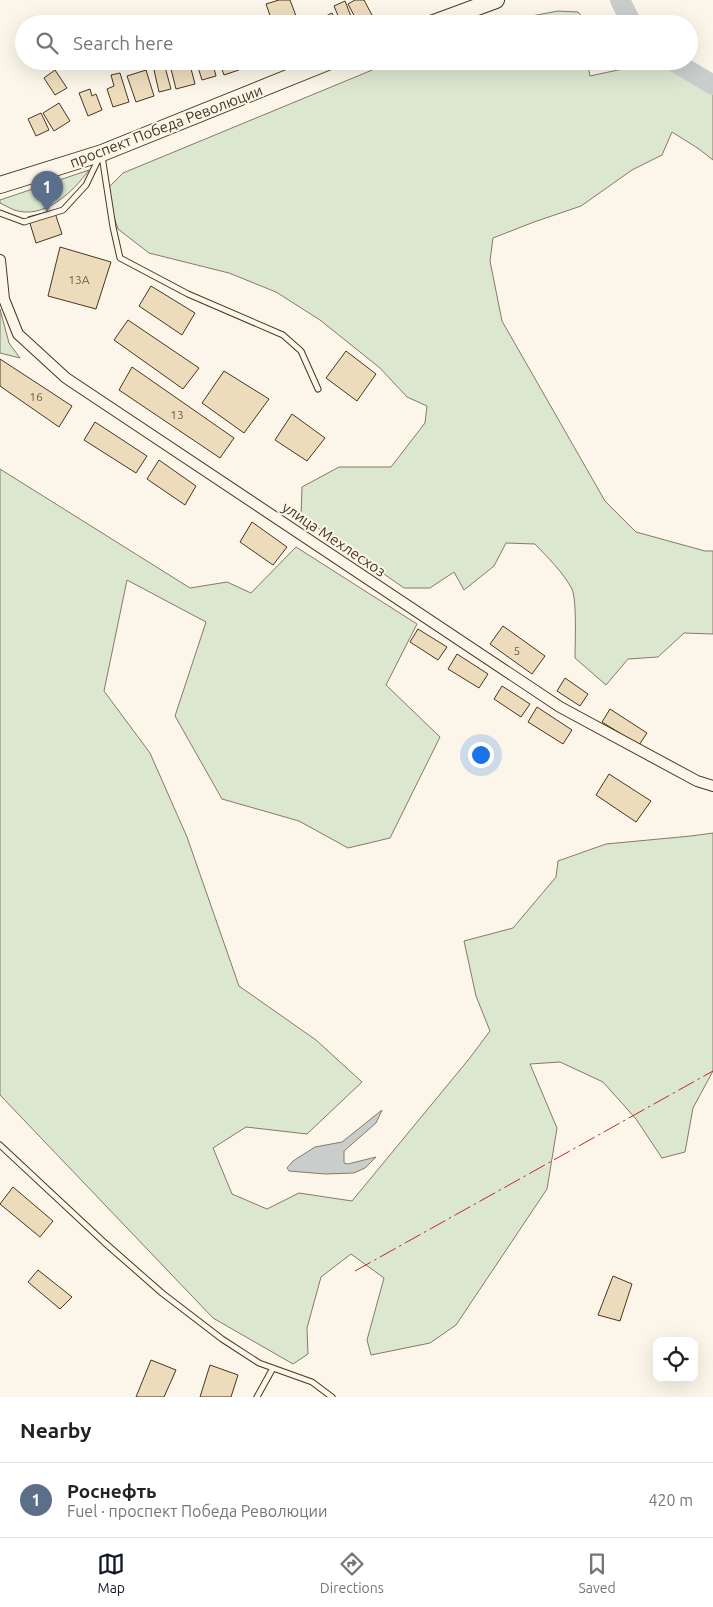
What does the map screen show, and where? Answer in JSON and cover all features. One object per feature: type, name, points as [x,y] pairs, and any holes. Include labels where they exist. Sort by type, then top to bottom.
[{"type":"main road","points":[[455,15],[496,0]]},
{"type":"main road","name":"проспект Победа Революции","points":[[0,185],[102,153],[308,70]]},
{"type":"street","name":"улица Мехлесхоз","points":[[0,260],[4,299],[18,334],[66,378],[560,707],[697,781],[713,786]]},
{"type":"lane","points":[[0,214],[24,222],[63,210],[86,185],[102,153]]},
{"type":"lane","points":[[102,153],[113,228],[120,258],[188,294],[283,335],[301,351],[318,389]]},
{"type":"lane","points":[[0,1145],[105,1243],[162,1293],[222,1339],[259,1363],[312,1382],[332,1397]]},
{"type":"lane","points":[[257,1397],[273,1368]]},
{"type":"green space","points":[[558,11],[578,12],[580,15],[537,15]]},
{"type":"green space","points":[[372,70],[589,70],[590,76],[618,70],[688,70],[713,85],[713,160],[672,132],[662,155],[632,170],[581,206],[493,238],[490,261],[502,321],[605,501],[636,532],[705,551],[713,551],[713,634],[684,633],[658,657],[628,659],[606,685],[575,658],[575,612],[572,589],[560,571],[535,544],[506,543],[494,566],[464,590],[454,572],[430,588],[404,588],[301,516],[302,487],[339,467],[391,467],[425,423],[427,406],[407,397],[380,368],[320,320],[276,292],[229,273],[149,253],[118,229],[111,208],[108,188],[123,173]]},
{"type":"green space","points":[[89,170],[75,187],[47,208],[25,212],[14,210],[0,203],[0,200]]},
{"type":"green space","points":[[0,309],[9,343],[20,358],[0,353]]},
{"type":"green space","points":[[0,469],[190,588],[227,582],[251,593],[296,547],[417,624],[386,685],[440,737],[390,838],[348,848],[299,821],[222,799],[175,716],[206,622],[127,580],[104,691],[150,753],[187,837],[239,986],[316,1040],[362,1082],[307,1134],[246,1127],[213,1148],[232,1194],[267,1209],[299,1193],[352,1201],[490,1031],[476,996],[464,941],[513,928],[556,877],[558,861],[606,844],[713,833],[713,1071],[693,1108],[685,1152],[662,1158],[636,1119],[603,1082],[560,1062],[530,1064],[557,1128],[547,1189],[456,1325],[430,1343],[371,1355],[367,1340],[384,1278],[351,1254],[321,1277],[307,1328],[308,1354],[293,1364],[213,1318],[0,1095]]},
{"type":"shaded area","points":[[382,1110],[376,1123],[344,1151],[344,1163],[348,1164],[376,1157],[365,1168],[354,1173],[325,1174],[289,1171],[287,1168],[293,1161],[315,1147],[342,1142]]},
{"type":"building","points":[[279,0],[290,0],[296,15],[270,15],[266,4]]},
{"type":"building","points":[[355,0],[364,0],[372,15],[354,15],[348,4]]},
{"type":"building","points":[[345,1],[350,15],[338,15],[334,6]]},
{"type":"building","points":[[55,70],[67,88],[55,95],[44,78]]},
{"type":"building","points":[[146,70],[154,96],[136,102],[127,76]]},
{"type":"building","points":[[154,70],[166,70],[171,89],[159,92]]},
{"type":"building","points":[[171,70],[191,70],[195,84],[176,89]]},
{"type":"building","points":[[199,70],[214,70],[216,76],[202,80]]},
{"type":"building","points":[[222,70],[239,70],[224,75]]},
{"type":"building","points":[[120,73],[129,102],[113,107],[107,89],[114,86],[111,75]]},
{"type":"building","points":[[90,89],[92,96],[96,94],[102,110],[88,116],[79,93]]},
{"type":"building","points":[[59,103],[70,121],[54,131],[43,113]]},
{"type":"building","points":[[41,113],[49,130],[36,136],[28,119]]},
{"type":"building","points":[[54,210],[62,234],[36,243],[28,217]]},
{"type":"building","points":[[60,247],[111,262],[96,309],[48,296]]},
{"type":"building","points":[[151,286],[195,313],[182,335],[139,306]]},
{"type":"building","points":[[128,320],[199,368],[183,389],[114,340]]},
{"type":"building","points":[[346,351],[376,374],[357,401],[326,378]]},
{"type":"building","points":[[0,359],[72,406],[59,427],[0,386]]},
{"type":"building","points":[[132,367],[234,438],[220,458],[119,390]]},
{"type":"building","points":[[224,371],[269,399],[244,433],[202,403]]},
{"type":"building","points":[[292,414],[325,438],[307,461],[275,440]]},
{"type":"building","points":[[95,422],[147,456],[136,473],[84,440]]},
{"type":"building","points":[[159,460],[196,486],[185,505],[147,479]]},
{"type":"building","points":[[252,522],[287,547],[273,565],[240,542]]},
{"type":"building","points":[[503,626],[545,656],[532,674],[490,644]]},
{"type":"building","points":[[418,629],[447,647],[438,660],[410,642]]},
{"type":"building","points":[[457,654],[488,674],[479,688],[448,669]]},
{"type":"building","points":[[565,678],[588,694],[580,706],[557,691]]},
{"type":"building","points":[[502,686],[530,704],[521,717],[494,699]]},
{"type":"building","points":[[537,707],[572,730],[563,744],[528,722]]},
{"type":"building","points":[[610,709],[647,733],[639,745],[602,722]]},
{"type":"building","points":[[609,774],[651,801],[636,822],[596,795]]},
{"type":"building","points":[[13,1187],[53,1221],[40,1237],[0,1204]]},
{"type":"building","points":[[38,1270],[72,1297],[60,1309],[28,1282]]},
{"type":"building","points":[[613,1276],[632,1284],[620,1321],[598,1315]]},
{"type":"building","points":[[151,1360],[176,1370],[164,1397],[136,1397]]},
{"type":"building","points":[[210,1365],[238,1375],[231,1397],[200,1397]]},
{"type":"waterway","points":[[620,0],[628,15]]},
{"type":"waterway","points":[[688,70],[713,85]]},
{"type":"power","points":[[355,1271],[713,1071]]},
{"type":"place","name":"Роснефть","points":[[47,212]]}]
